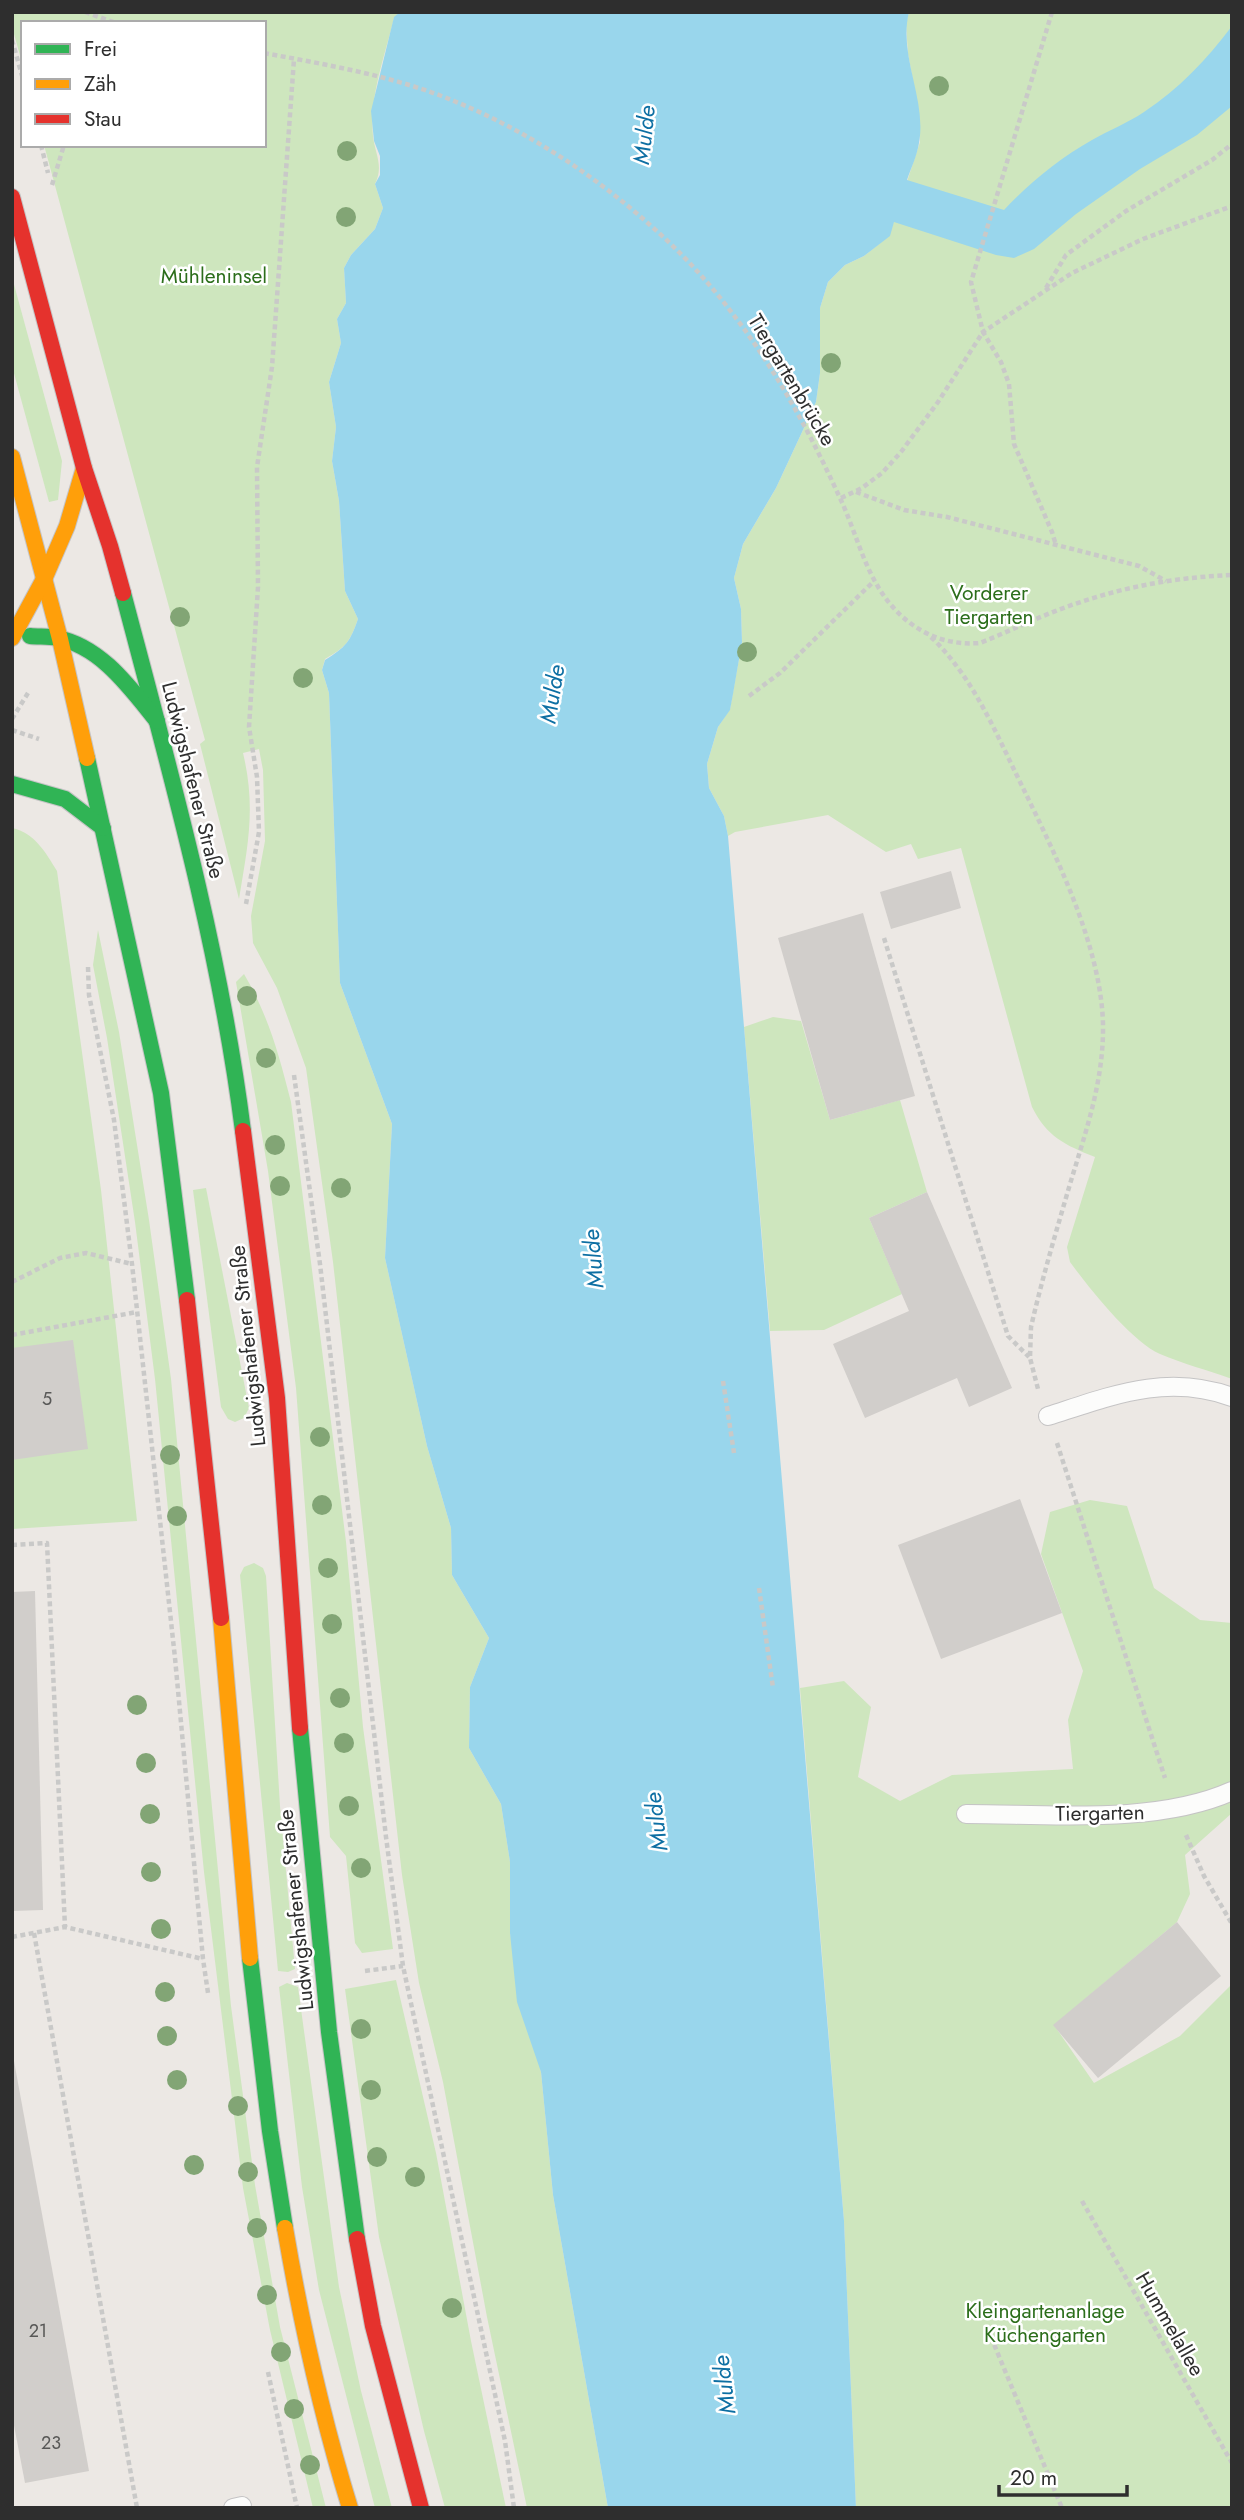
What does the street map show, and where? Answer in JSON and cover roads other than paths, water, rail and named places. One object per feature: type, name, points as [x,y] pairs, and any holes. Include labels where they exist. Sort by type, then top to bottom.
[{"type":"main road","name":"Ludwigshafener Straße","points":[[12,197],[84,468],[110,546],[157,721],[206,919],[237,1081],[277,1398],[301,1749],[329,2032],[351,2204],[373,2326],[421,2508]]},
{"type":"main road","points":[[12,457],[60,639],[161,1093],[214,1540],[252,1984],[270,2131],[294,2281],[331,2447],[350,2508]]},
{"type":"main road","points":[[84,468],[67,526],[45,577],[13,636],[60,639],[88,652],[117,674],[157,721]]},
{"type":"main road","points":[[12,784],[65,799],[103,828]]},
{"type":"lane","points":[[1048,1416],[1125,1392],[1160,1386],[1189,1386],[1232,1397]]},
{"type":"lane","name":"Tiergarten","points":[[966,1814],[1123,1814],[1175,1810],[1232,1791]]},
{"type":"water","name":"Mulde","points":[[400,12],[909,12],[907,45],[920,127],[918,148],[907,180],[1004,210],[1034,181],[1068,155],[1157,103],[1202,62],[1232,26],[1232,106],[1197,135],[1140,169],[1076,214],[1034,249],[1014,258],[996,255],[894,222],[890,236],[864,256],[845,265],[828,282],[820,308],[820,373],[816,402],[776,488],[743,544],[734,578],[741,609],[742,642],[730,710],[718,727],[707,764],[709,788],[724,816],[728,836],[844,2221],[856,2508],[608,2508],[553,2195],[541,2072],[517,2002],[510,1933],[510,1862],[501,1804],[469,1748],[470,1687],[489,1638],[452,1575],[451,1528],[427,1446],[385,1258],[392,1124],[340,983],[329,693],[322,670],[325,660],[346,643],[358,619],[345,591],[339,501],[332,461],[336,427],[329,382],[341,343],[337,319],[346,303],[344,268],[351,255],[375,229],[383,208],[375,184],[380,175],[380,156],[374,141],[371,111],[394,17]]},
{"type":"park label","name":"Mühleninsel","points":[[214,276]]},
{"type":"park label","name":"Vorderer Tiergarten","points":[[989,605]]},
{"type":"park label","name":"Kleingartenanlage Küchengarten","points":[[1045,2323]]}]
